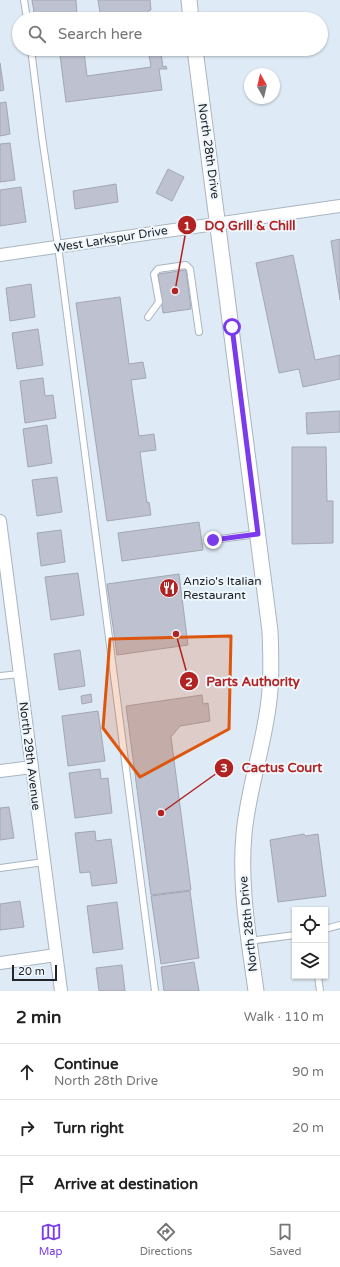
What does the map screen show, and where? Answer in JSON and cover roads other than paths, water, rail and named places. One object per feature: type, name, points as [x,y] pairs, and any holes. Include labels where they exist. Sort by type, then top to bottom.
[{"type":"street","points":[[189,0],[190,12]]},
{"type":"street","name":"North 28th Drive","points":[[196,56],[219,223],[270,631],[270,700],[244,834],[243,895],[256,991]]},
{"type":"street","name":"West Larkspur Drive","points":[[0,255],[340,206]]},
{"type":"street","name":"North 29th Avenue","points":[[0,521],[4,580],[20,674],[61,991]]},
{"type":"street","points":[[0,771],[32,767]]},
{"type":"street","points":[[0,963],[56,955]]},
{"type":"lane","points":[[24,0],[26,12]]},
{"type":"lane","points":[[32,56],[155,991]]},
{"type":"lane","points":[[148,317],[159,302],[154,274],[158,269],[186,265],[190,269],[199,332]]},
{"type":"lane","points":[[213,540],[258,534]]},
{"type":"lane","points":[[0,676],[20,674]]},
{"type":"lane","points":[[0,868],[44,862]]},
{"type":"lane","points":[[328,928],[340,925]]},
{"type":"lane","points":[[249,941],[292,935]]},
{"type":"lane","points":[[318,979],[320,991]]},
{"type":"place","name":"DQ Grill & Chill","points":[[175,291]]},
{"type":"place","name":"Anzio's Italian Restaurant","points":[[169,588]]},
{"type":"place","name":"Parts Authority","points":[[176,634]]},
{"type":"place","name":"Cactus Court","points":[[161,813]]}]
